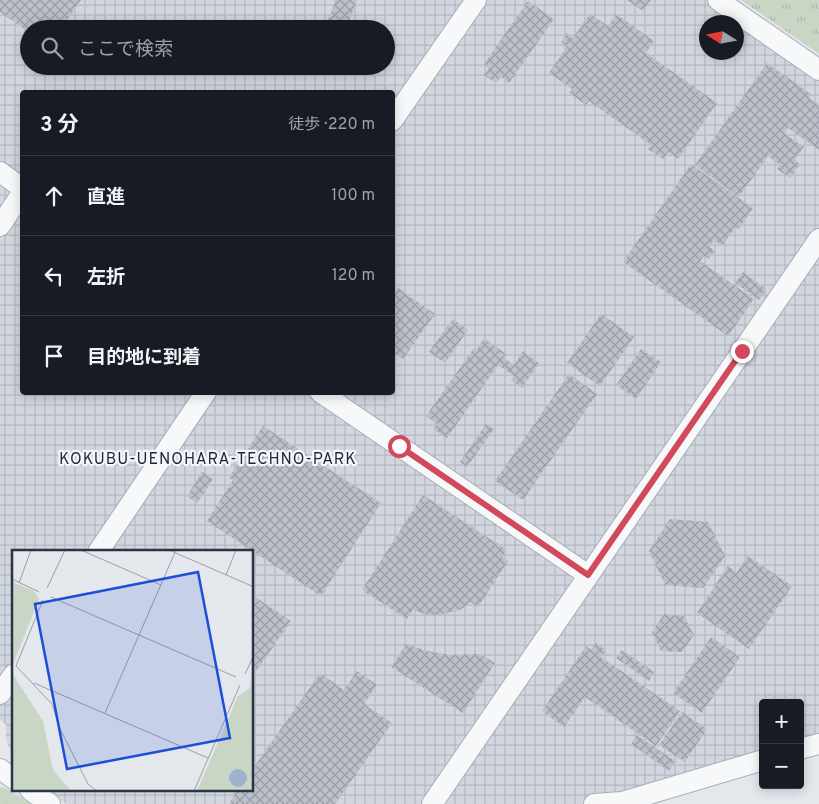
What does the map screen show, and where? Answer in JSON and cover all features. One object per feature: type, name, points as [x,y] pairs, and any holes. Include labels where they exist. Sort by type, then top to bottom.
[{"type":"street","points":[[395,117],[476,0]]},
{"type":"street","points":[[718,0],[819,70]]},
{"type":"street","points":[[0,172],[20,187]]},
{"type":"street","points":[[0,226],[20,196]]},
{"type":"street","points":[[432,804],[819,239]]},
{"type":"street","points":[[99,550],[204,395]]},
{"type":"street","points":[[324,395],[588,575]]},
{"type":"street","points":[[0,694],[12,677]]},
{"type":"street","points":[[804,748],[819,744]]},
{"type":"street","points":[[594,804],[622,802],[759,761]]},
{"type":"street","points":[[0,770],[12,778]]},
{"type":"street","points":[[33,792],[50,804]]},
{"type":"shaded area","points":[[0,0],[736,0],[819,57],[819,753],[804,757],[804,699],[759,699],[759,771],[649,804],[66,804],[50,792],[254,792],[254,550],[12,550],[12,755],[6,739],[6,725],[0,720]]},
{"type":"green space","points":[[741,0],[819,0],[819,54]]},
{"type":"green space","points":[[0,787],[8,789],[30,804],[0,804]]},
{"type":"building","points":[[0,0],[81,0],[67,20],[20,20],[20,26],[0,12]]},
{"type":"building","points":[[336,0],[357,0],[350,20],[328,20]]},
{"type":"building","points":[[627,0],[651,0],[643,11]]},
{"type":"building","points":[[528,1],[554,19],[509,83],[501,77],[496,83],[484,75],[489,68],[484,64]]},
{"type":"building","points":[[590,14],[608,26],[616,14],[654,41],[646,53],[717,103],[678,159],[668,152],[663,159],[648,149],[651,145],[589,101],[586,105],[569,93],[572,89],[549,73],[567,47],[561,42],[567,33],[573,38]]},
{"type":"building","points":[[767,63],[811,94],[809,98],[819,105],[819,150],[788,128],[784,133],[804,147],[794,160],[800,164],[790,178],[777,169],[780,165],[768,156],[739,197],[695,165]]},
{"type":"building","points":[[691,164],[753,208],[739,229],[736,227],[722,246],[714,240],[710,247],[715,251],[709,259],[704,256],[700,261],[754,299],[728,336],[623,262]]},
{"type":"building","points":[[743,272],[766,289],[759,300],[735,283]]},
{"type":"building","points":[[398,288],[435,314],[403,359],[395,354],[395,292]]},
{"type":"building","points":[[601,314],[634,337],[600,386],[567,363]]},
{"type":"building","points":[[453,319],[468,330],[445,363],[429,352]]},
{"type":"building","points":[[484,338],[506,354],[503,357],[514,365],[523,351],[539,363],[522,388],[511,380],[514,376],[498,365],[447,438],[433,429],[437,424],[426,416],[474,348],[476,350]]},
{"type":"building","points":[[641,349],[661,362],[636,399],[616,385]]},
{"type":"building","points":[[569,374],[597,394],[523,500],[495,481]]},
{"type":"building","points":[[486,424],[494,429],[467,467],[460,462]]},
{"type":"building","points":[[263,426],[381,503],[321,596],[254,552],[254,550],[251,550],[207,521],[233,480],[229,478]]},
{"type":"building","points":[[202,472],[213,479],[197,503],[187,496]]},
{"type":"building","points":[[423,495],[507,550],[502,557],[508,561],[478,607],[471,602],[460,610],[438,615],[425,614],[413,610],[407,619],[362,590]]},
{"type":"building","points":[[670,519],[708,522],[725,556],[703,588],[665,585],[649,551]]},
{"type":"building","points":[[748,556],[792,586],[749,649],[697,613],[728,566],[737,572]]},
{"type":"building","points":[[254,596],[291,621],[254,674]]},
{"type":"building","points":[[664,614],[684,616],[694,635],[682,652],[661,651],[652,632]]},
{"type":"building","points":[[711,637],[740,657],[702,713],[673,693]]},
{"type":"building","points":[[596,643],[606,650],[601,657],[680,711],[656,746],[585,697],[564,727],[542,711],[586,646],[591,650]]},
{"type":"building","points":[[406,644],[427,651],[451,655],[480,654],[495,663],[463,713],[391,667]]},
{"type":"building","points":[[622,650],[654,672],[649,681],[616,658]]},
{"type":"building","points":[[357,671],[377,685],[364,704],[392,723],[335,804],[229,804],[237,792],[254,792],[254,767],[320,673],[344,690]]},
{"type":"building","points":[[682,712],[707,729],[685,762],[659,745]]},
{"type":"building","points":[[637,735],[675,761],[669,771],[631,744]]},
{"type":"district","name":"KOKUBU-UENOHARA-TECHNO-PARK","points":[[208,458]]},
{"type":"route","points":[[399,446],[588,575],[742,351]]}]
